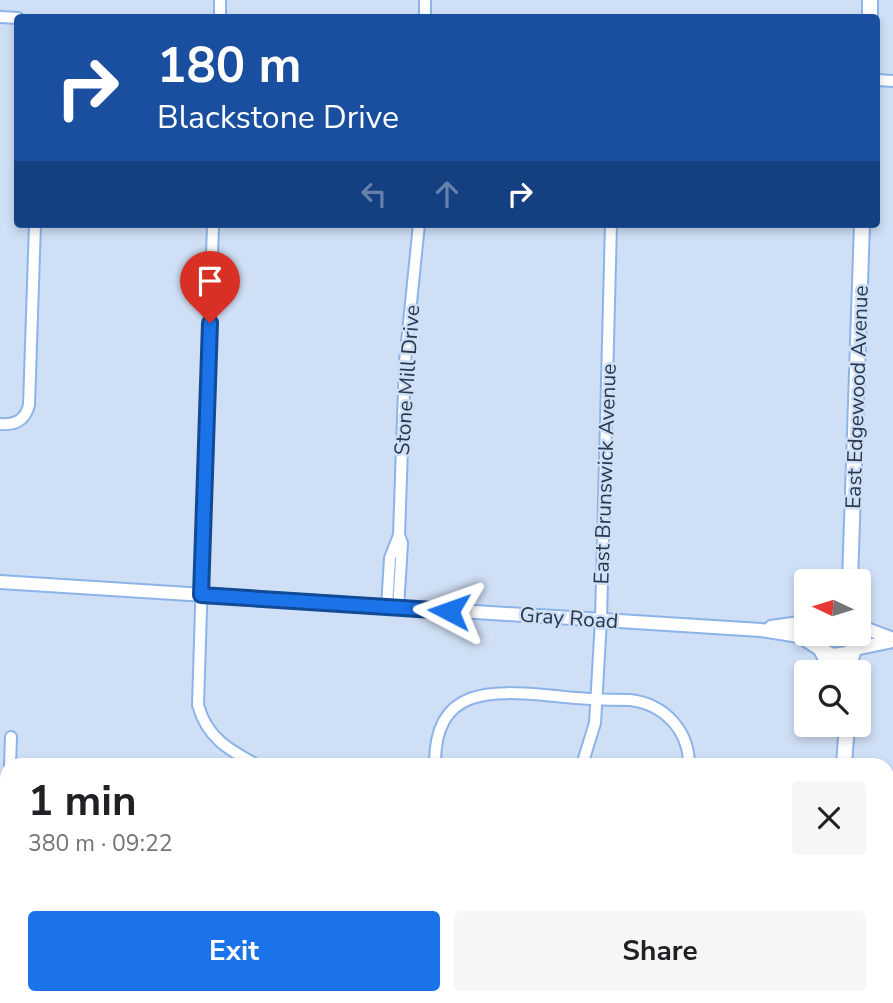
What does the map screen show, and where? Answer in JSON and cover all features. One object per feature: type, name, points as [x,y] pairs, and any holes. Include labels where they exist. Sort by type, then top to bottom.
[{"type":"main road","name":"East Edgewood Avenue","points":[[848,569],[862,228]]},
{"type":"main road","points":[[820,646],[826,660]]},
{"type":"main road","points":[[851,660],[855,646]]},
{"type":"main road","points":[[821,650],[840,657],[854,649]]},
{"type":"main road","points":[[845,758],[846,737]]},
{"type":"street","points":[[0,424],[11,425],[22,419],[29,405],[35,228]]},
{"type":"street","points":[[213,228],[198,693],[201,718],[215,739],[245,758]]},
{"type":"street","name":"Stone Mill Drive","points":[[393,607],[390,558],[398,535],[404,374],[419,228]]},
{"type":"street","name":"East Brunswick Avenue","points":[[584,758],[595,723],[594,700],[601,620],[611,228]]},
{"type":"street","name":"Gray Road","points":[[0,582],[761,630],[799,636],[821,650]]},
{"type":"street","name":"Gray Road","points":[[761,630],[794,624]]},
{"type":"street","points":[[872,631],[893,640]]},
{"type":"street","points":[[854,649],[893,640]]},
{"type":"street","points":[[435,758],[436,742],[442,726],[458,706],[477,695],[503,692],[594,700],[635,700],[662,711],[684,737],[688,758]]},
{"type":"street","points":[[10,758],[11,737]]},
{"type":"route","points":[[210,323],[201,595],[449,611]]}]
